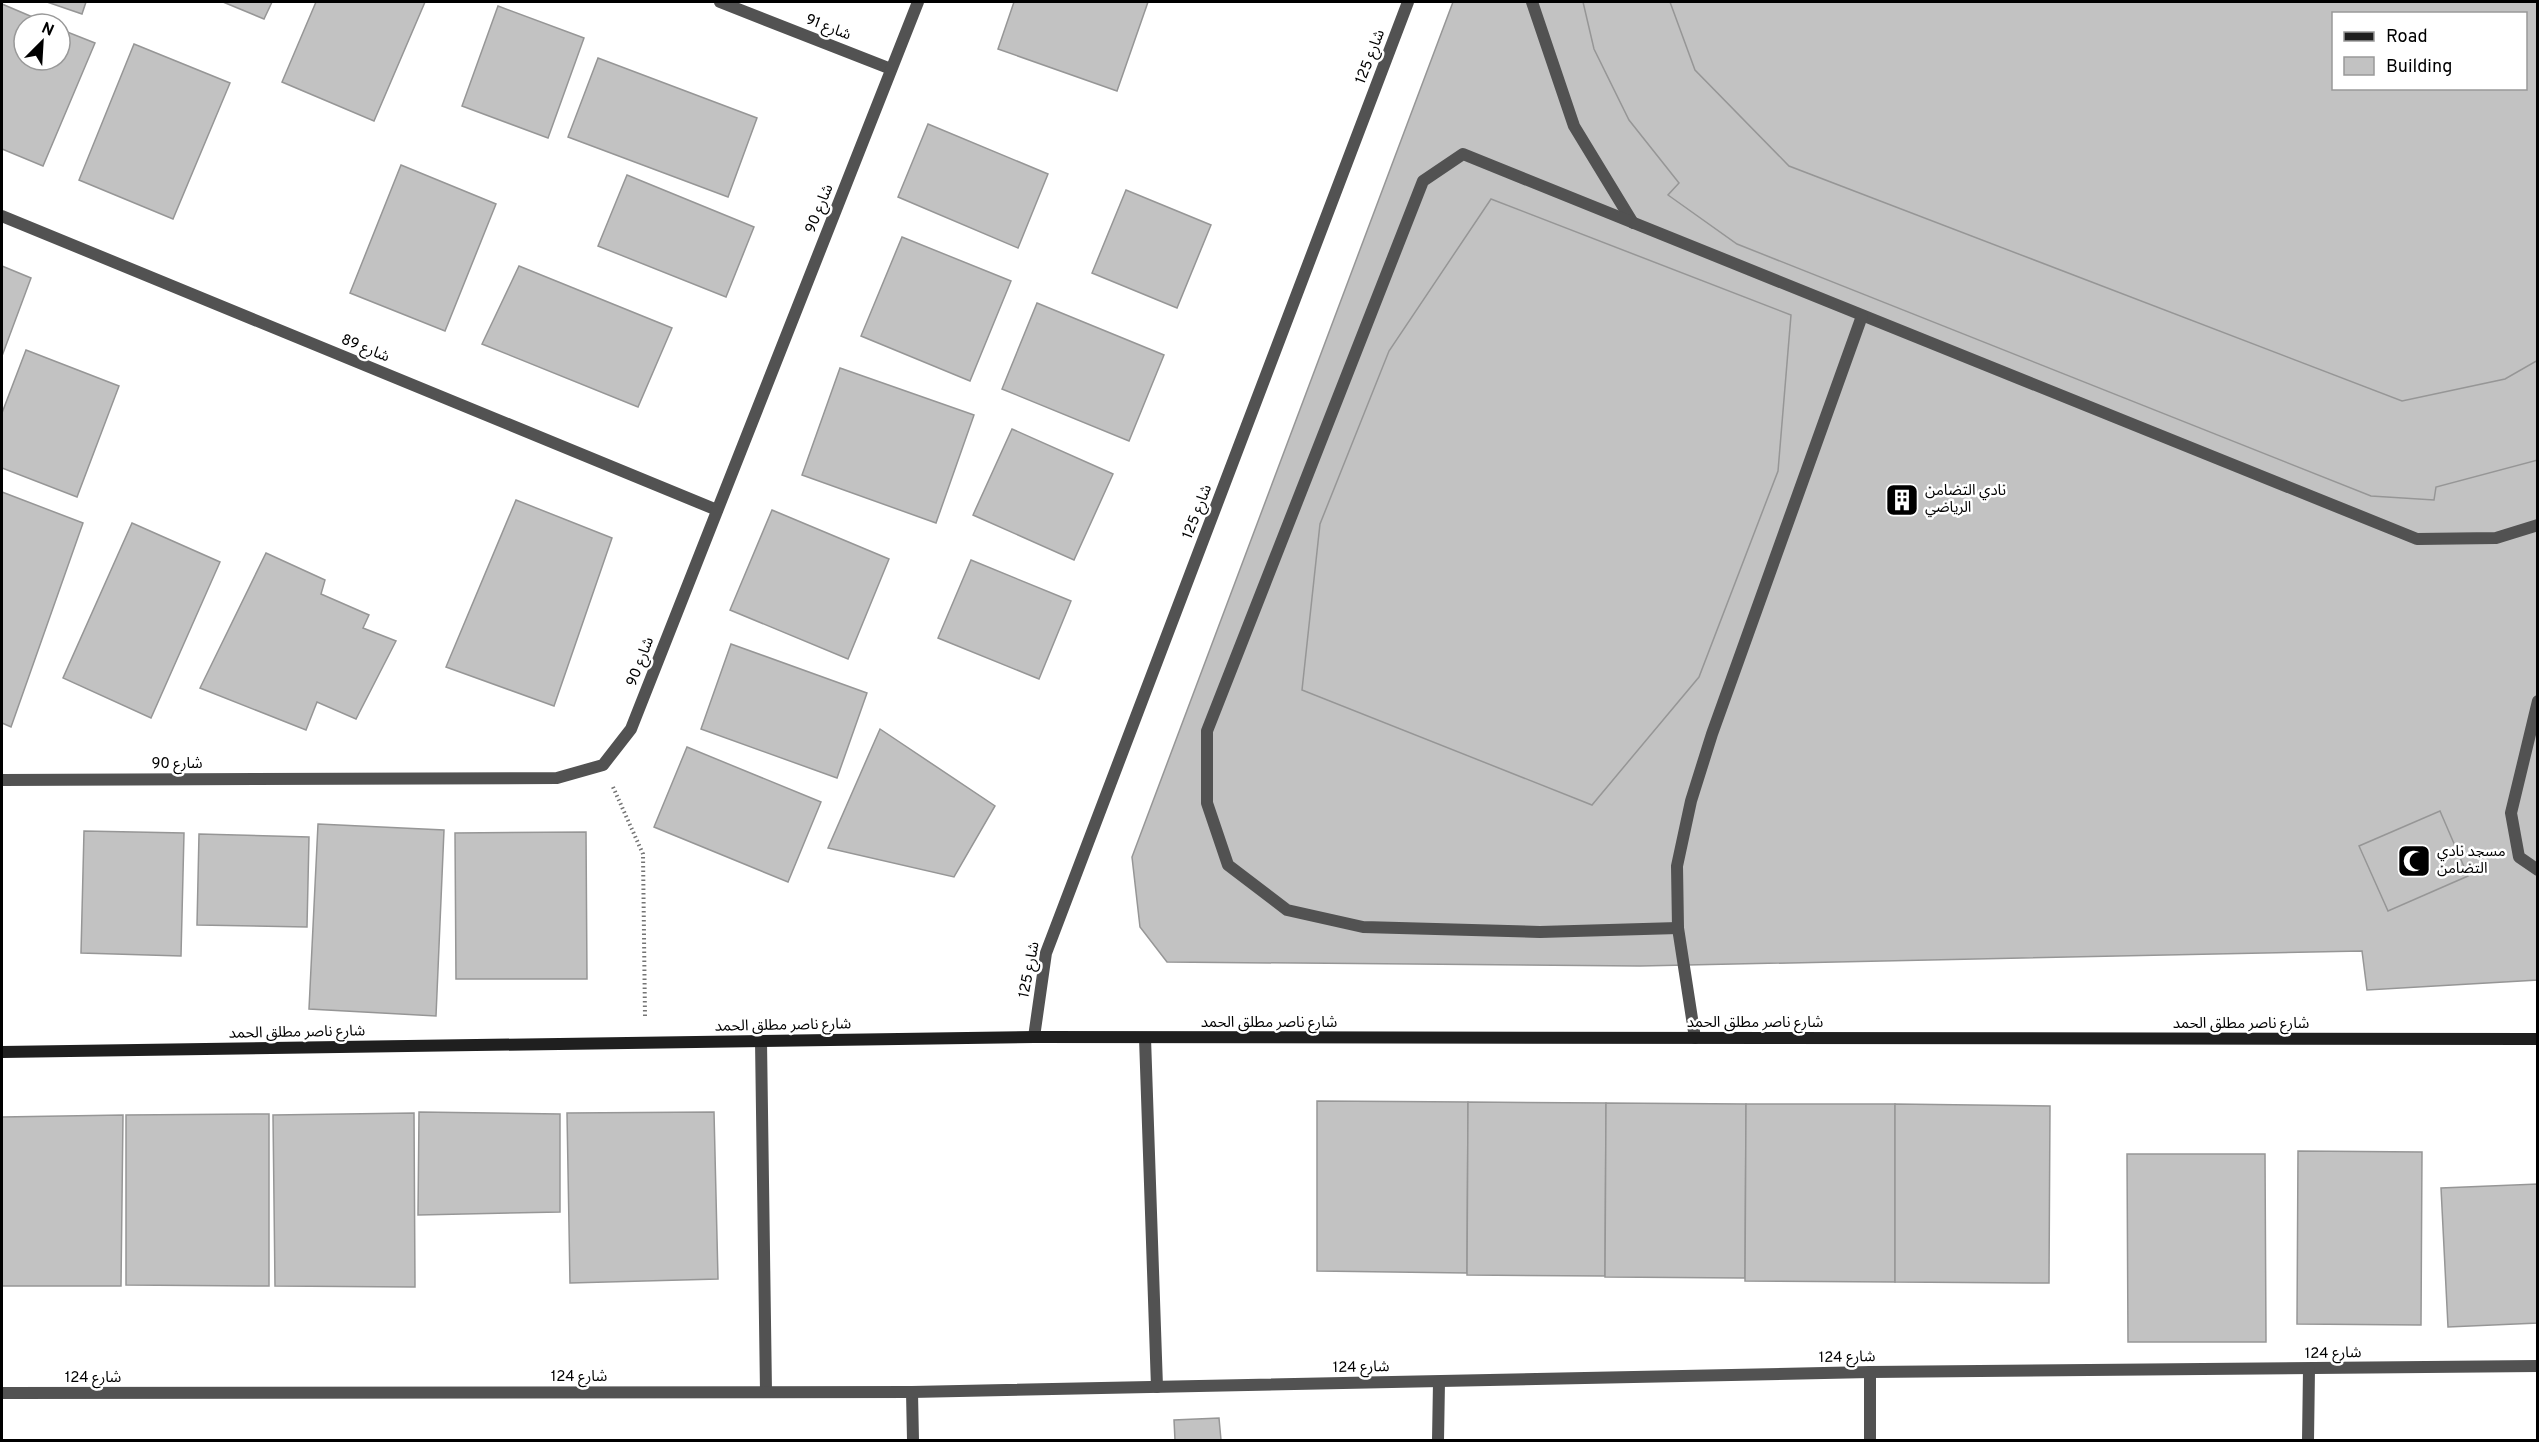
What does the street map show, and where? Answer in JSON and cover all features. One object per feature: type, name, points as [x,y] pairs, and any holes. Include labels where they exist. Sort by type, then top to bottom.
[{"type":"street","name":"شارع 91","points":[[720,2],[891,69]]},
{"type":"street","name":"شارع 90","points":[[2,780],[557,778],[603,765],[631,729],[918,2]]},
{"type":"street","name":"شارع 125","points":[[1034,1037],[1046,953],[1408,2]]},
{"type":"street","points":[[1532,2],[1574,126],[1633,223]]},
{"type":"street","points":[[1678,928],[1540,932],[1363,927],[1287,910],[1228,864],[1207,803],[1207,731],[1423,181],[1463,154],[2417,539],[2496,538],[2538,525]]},
{"type":"street","name":"شارع 89","points":[[2,216],[717,510]]},
{"type":"street","points":[[1695,1038],[1678,928],[1677,866],[1691,801],[1712,734],[1862,316]]},
{"type":"street","points":[[2538,701],[2511,813],[2518,857],[2538,870]]},
{"type":"street","name":"شارع ناصر مطلق الحمد","points":[[2,1052],[1034,1037],[2538,1039]]},
{"type":"street","points":[[1145,1038],[1157,1387]]},
{"type":"street","points":[[761,1041],[766,1392]]},
{"type":"street","name":"شارع 124","points":[[2,1394],[912,1392],[1870,1372],[2538,1366]]},
{"type":"street","points":[[2308,1440],[2309,1369]]},
{"type":"street","points":[[1869,1440],[1870,1372]]},
{"type":"street","points":[[1438,1440],[1439,1382]]},
{"type":"street","points":[[912,1392],[913,1440]]},
{"type":"path","points":[[603,765],[643,854],[645,1043]]},
{"type":"building","points":[[47,2],[86,2],[82,14]]},
{"type":"building","points":[[223,2],[272,2],[264,19]]},
{"type":"building","points":[[316,2],[425,2],[374,121],[282,82]]},
{"type":"building","points":[[1014,2],[1148,2],[1117,91],[998,49]]},
{"type":"building","name":"نادي التضامن الرياضي","points":[[1453,2],[2538,2],[2538,980],[2367,990],[2362,951],[1640,966],[1167,962],[1140,927],[1132,857]]},
{"type":"building","points":[[1583,2],[1670,2],[1695,70],[1789,166],[2402,401],[2505,379],[2538,360],[2538,460],[2436,487],[2434,500],[2371,496],[1737,244],[1668,195],[1679,183],[1629,120],[1594,49]]},
{"type":"building","points":[[2,4],[21,12],[12,12],[12,72],[72,72],[72,34],[95,43],[43,166],[2,149]]},
{"type":"building","points":[[498,6],[584,38],[548,138],[462,106]]},
{"type":"building","points":[[134,44],[230,83],[173,219],[79,180]]},
{"type":"building","points":[[598,58],[757,118],[728,197],[568,137]]},
{"type":"building","points":[[928,124],[1048,174],[1018,248],[898,197]]},
{"type":"building","points":[[401,165],[496,204],[445,331],[350,293]]},
{"type":"building","points":[[627,175],[754,227],[726,297],[598,246]]},
{"type":"building","points":[[1126,190],[1211,225],[1177,308],[1092,273]]},
{"type":"building","points":[[1491,199],[1791,315],[1778,471],[1699,677],[1592,805],[1302,690],[1320,524],[1389,351]]},
{"type":"building","points":[[902,237],[1011,281],[970,381],[861,336]]},
{"type":"building","points":[[2,266],[31,278],[2,356]]},
{"type":"building","points":[[519,266],[672,328],[638,407],[482,344]]},
{"type":"building","points":[[1037,303],[1164,355],[1129,441],[1002,389]]},
{"type":"building","points":[[26,350],[119,386],[77,497],[2,468],[2,413]]},
{"type":"building","points":[[840,368],[974,415],[936,523],[802,475]]},
{"type":"building","points":[[1012,429],[1113,474],[1074,560],[973,515]]},
{"type":"building","points":[[2,492],[83,523],[11,727],[2,723]]},
{"type":"building","points":[[516,500],[612,538],[554,706],[446,667]]},
{"type":"building","points":[[772,510],[889,559],[848,659],[730,610]]},
{"type":"building","points":[[132,523],[220,562],[151,718],[63,678]]},
{"type":"building","points":[[266,553],[325,580],[321,594],[369,615],[363,628],[396,641],[356,719],[317,702],[306,730],[200,688]]},
{"type":"building","points":[[971,560],[1071,601],[1039,679],[938,638]]},
{"type":"building","points":[[731,644],[867,693],[837,778],[701,729]]},
{"type":"building","points":[[880,729],[995,806],[954,877],[828,848]]},
{"type":"building","points":[[687,747],[821,802],[788,882],[654,827]]},
{"type":"building","name":"مسجد نادي التضامن","points":[[2440,811],[2468,876],[2388,911],[2359,846]]},
{"type":"building","points":[[318,824],[444,830],[436,1016],[309,1009]]},
{"type":"building","points":[[84,831],[184,833],[181,956],[81,953]]},
{"type":"building","points":[[586,832],[587,979],[456,979],[455,833]]},
{"type":"building","points":[[199,834],[309,837],[307,927],[197,925]]},
{"type":"building","points":[[1317,1101],[1468,1102],[1467,1273],[1317,1271]]},
{"type":"building","points":[[1468,1102],[1606,1103],[1605,1276],[1467,1275]]},
{"type":"building","points":[[1606,1103],[1746,1104],[1745,1278],[1605,1277]]},
{"type":"building","points":[[1746,1104],[1895,1104],[1895,1282],[1745,1281]]},
{"type":"building","points":[[1895,1104],[2050,1106],[2049,1283],[1895,1282]]},
{"type":"building","points":[[419,1112],[560,1114],[560,1212],[418,1215]]},
{"type":"building","points":[[714,1112],[718,1279],[570,1283],[567,1113]]},
{"type":"building","points":[[414,1113],[415,1287],[275,1286],[273,1115]]},
{"type":"building","points":[[269,1114],[269,1286],[126,1285],[126,1115]]},
{"type":"building","points":[[123,1115],[121,1286],[2,1286],[2,1117]]},
{"type":"building","points":[[2298,1151],[2422,1152],[2421,1325],[2297,1324]]},
{"type":"building","points":[[2127,1154],[2265,1154],[2266,1342],[2128,1342]]},
{"type":"building","points":[[2538,1184],[2538,1323],[2448,1327],[2441,1188]]},
{"type":"building","points":[[1219,1418],[1221,1440],[1175,1440],[1174,1420]]},
{"type":"place","name":"نادي التضامن الرياضي","points":[[1902,500]]},
{"type":"place","name":"مسجد نادي التضامن","points":[[2414,861]]}]
